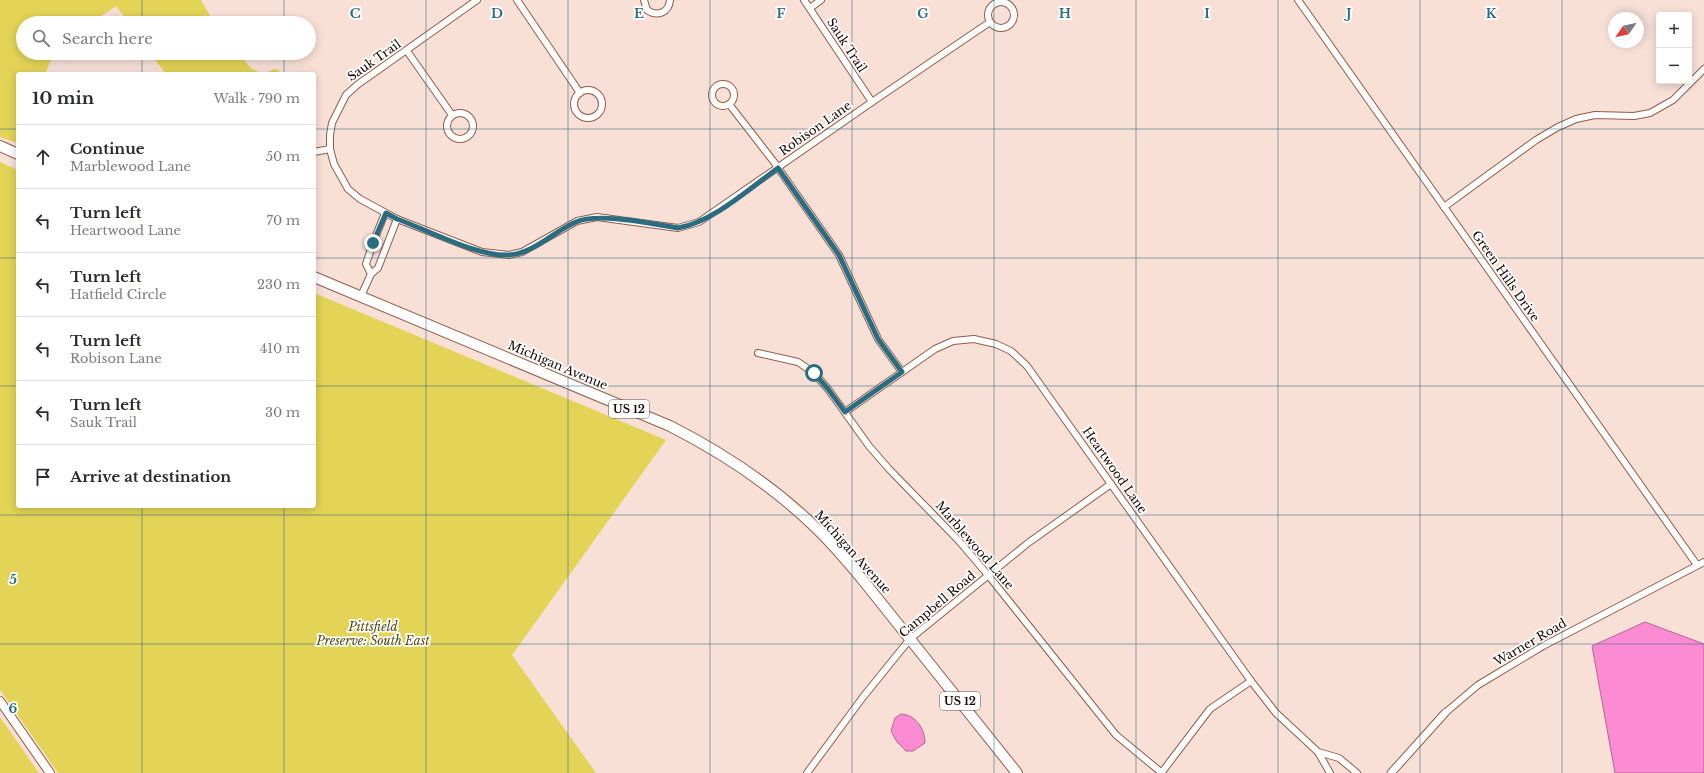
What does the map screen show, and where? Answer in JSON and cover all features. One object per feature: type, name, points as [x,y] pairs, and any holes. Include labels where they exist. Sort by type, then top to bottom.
[{"type":"highway","points":[[0,146],[16,153]]},
{"type":"highway","name":"Michigan Avenue","points":[[316,278],[670,426],[722,455],[777,493],[815,527],[862,579],[910,639]]},
{"type":"highway","name":"US 12","points":[[910,639],[1017,773]]},
{"type":"main road","points":[[0,701],[50,773]]},
{"type":"street","name":"Sauk Trail","points":[[397,219],[360,199],[348,189],[337,170],[330,149],[332,123],[346,95],[357,85],[477,0]]},
{"type":"street","points":[[517,0],[580,93]]},
{"type":"street","points":[[644,0],[647,10],[654,14],[666,10],[670,0]]},
{"type":"street","name":"Sauk Trail","points":[[804,0],[872,102]]},
{"type":"street","points":[[810,8],[821,0]]},
{"type":"street","name":"Green Hills Drive","points":[[1298,0],[1697,565]]},
{"type":"street","points":[[1002,2],[1007,3],[1013,9],[1014,18],[1009,26],[1001,28],[990,22],[988,18],[989,10],[994,4],[1002,2]]},
{"type":"street","name":"Robison Lane","points":[[397,219],[482,252],[509,255],[522,252],[577,221],[597,217],[678,228],[689,226],[711,216],[872,102],[990,22]]},
{"type":"street","points":[[407,51],[452,115]]},
{"type":"street","points":[[1444,207],[1536,140],[1558,127],[1576,119],[1594,115],[1634,116],[1652,112],[1673,100],[1704,69]]},
{"type":"street","points":[[585,91],[594,92],[600,98],[602,103],[600,111],[594,117],[585,118],[575,109],[575,100],[580,93],[585,91]]},
{"type":"street","points":[[729,104],[778,168],[839,255],[878,339],[902,372]]},
{"type":"street","points":[[460,113],[471,119],[473,127],[470,135],[458,139],[450,135],[447,122],[452,115],[460,113]]},
{"type":"street","points":[[316,152],[330,149]]},
{"type":"street","points":[[371,274],[366,264],[386,213]]},
{"type":"street","points":[[361,296],[371,274],[378,268],[397,219]]},
{"type":"street","name":"Heartwood Lane","points":[[845,412],[935,349],[953,341],[974,339],[996,344],[1011,351],[1027,366],[1251,681],[1276,713],[1318,752],[1330,773]]},
{"type":"street","name":"Marblewood Lane","points":[[758,353],[798,362],[814,373],[828,389],[869,446],[889,469],[959,541],[1116,735],[1162,773]]},
{"type":"street","name":"Campbell Road","points":[[807,773],[863,697],[910,639],[1028,543],[1111,484]]},
{"type":"street","name":"Warner Road","points":[[1391,773],[1444,713],[1478,685],[1543,646],[1704,562]]},
{"type":"street","points":[[1162,773],[1210,709],[1251,681]]},
{"type":"street","name":"Heartwood Lane","points":[[1318,752],[1339,758],[1357,773]]},
{"type":"green space","points":[[0,0],[201,0],[210,16],[124,16],[116,6],[101,16],[16,16],[16,60],[51,60],[46,72],[16,72],[16,143],[0,137]]},
{"type":"green space","points":[[155,60],[244,60],[253,70],[258,72],[164,72]]},
{"type":"green space","points":[[274,69],[279,70],[280,72],[268,72]]},
{"type":"green space","name":"Pittsfield Preserve: South East","points":[[0,162],[16,169],[16,508],[316,508],[316,294],[666,440],[512,655],[596,773],[58,773],[0,690]]},
{"type":"green space","points":[[0,717],[39,773],[0,773]]},
{"type":"shaded area","points":[[1645,622],[1704,644],[1704,773],[1615,773],[1592,646]]},
{"type":"shaded area","points":[[901,714],[911,717],[919,724],[925,738],[925,743],[913,751],[906,751],[897,742],[891,731],[895,718]]},
{"type":"route","points":[[373,243],[386,213],[397,219],[467,247],[482,252],[509,255],[522,252],[577,221],[597,217],[678,228],[689,226],[711,216],[778,168],[839,255],[878,339],[902,372],[845,412],[814,373]]}]
